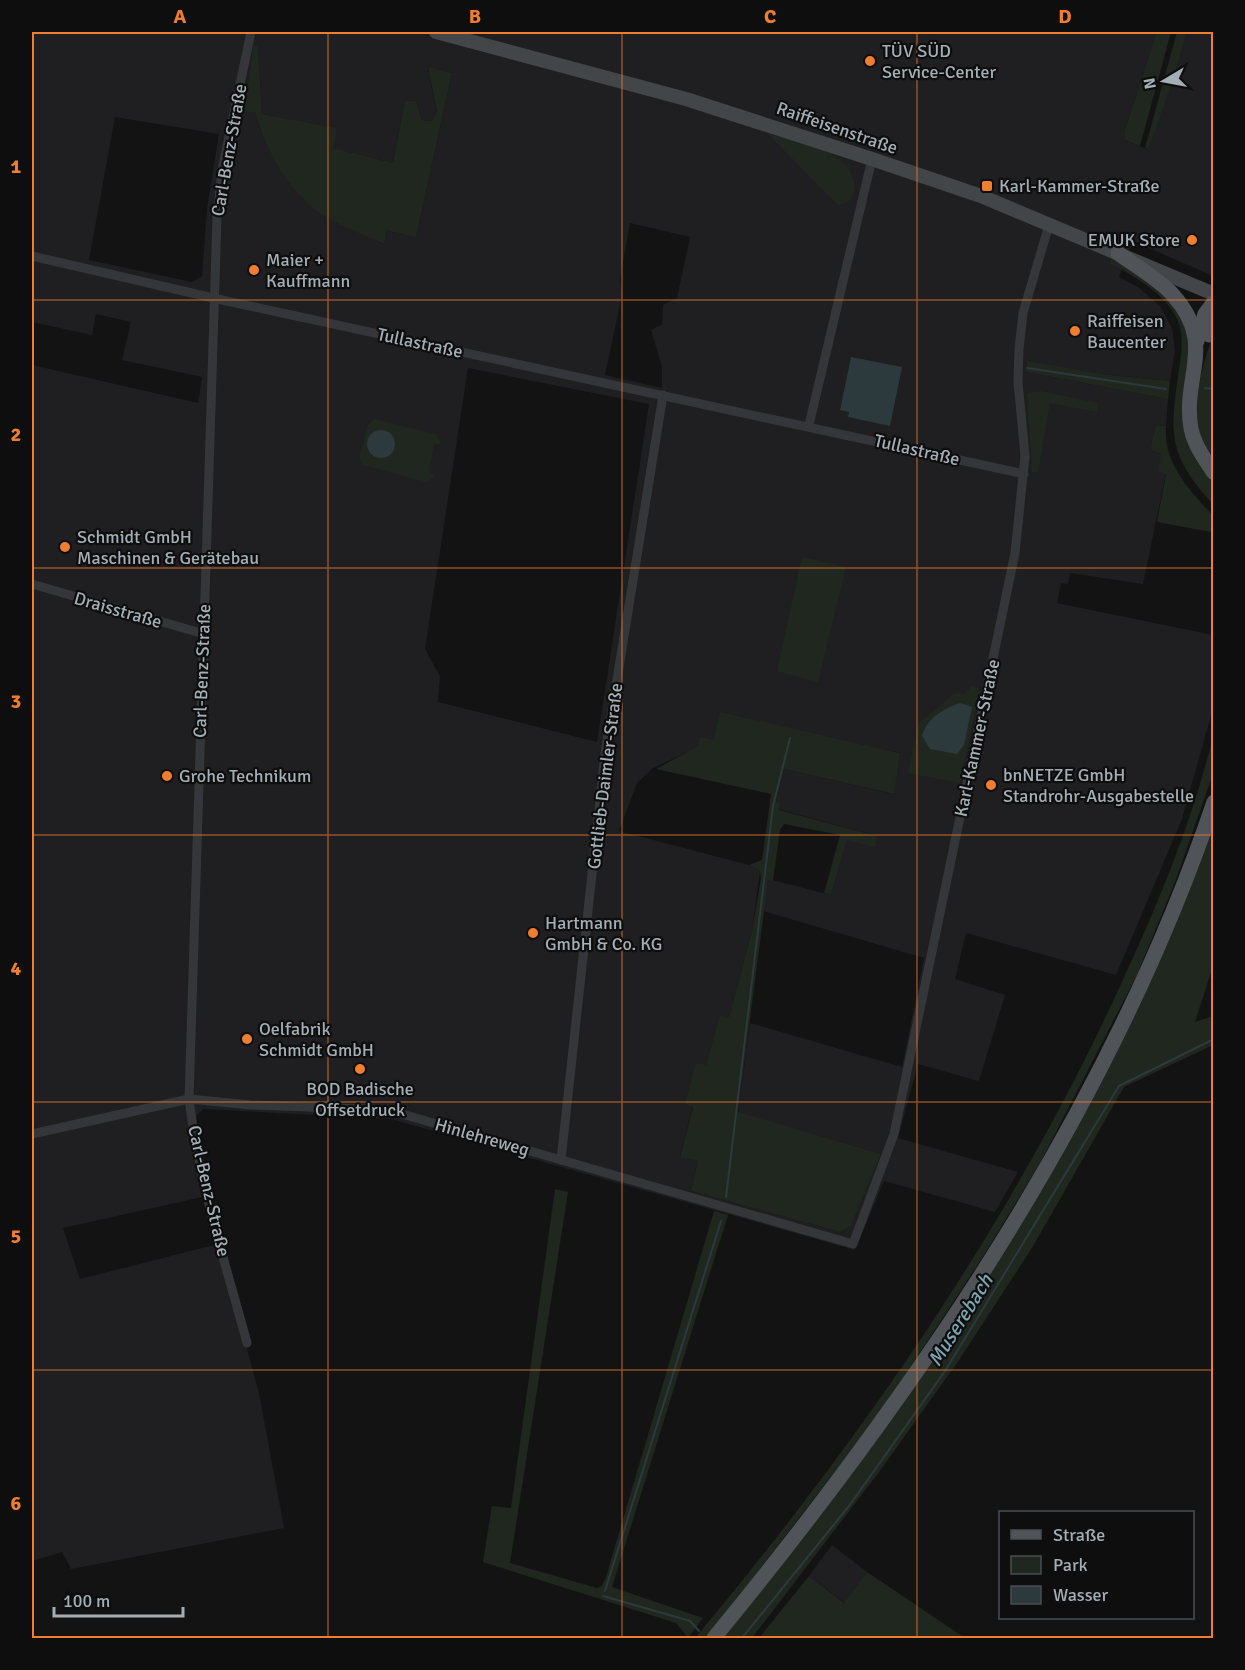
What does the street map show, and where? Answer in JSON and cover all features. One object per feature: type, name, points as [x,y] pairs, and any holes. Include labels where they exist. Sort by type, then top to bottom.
[{"type":"main road","points":[[1118,253],[1173,294],[1189,318],[1208,332]]},
{"type":"main road","points":[[1214,302],[1205,315],[1208,332],[1197,358],[1190,411],[1194,439],[1207,457],[1214,473]]},
{"type":"main road","points":[[714,1638],[845,1474],[981,1276],[1080,1106],[1116,1034],[1171,915],[1214,802]]},
{"type":"street","name":"Carl-Benz-Straße","points":[[247,1343],[195,1148],[189,1099],[214,298],[222,170],[251,32]]},
{"type":"street","name":"Raiffeisenstraße","points":[[436,32],[686,99],[872,159],[981,196],[1214,294]]},
{"type":"street","points":[[809,425],[872,159]]},
{"type":"street","name":"Karl-Kammer-Straße","points":[[853,1244],[880,1176],[896,1124],[1015,553],[1026,456],[1018,382],[1019,349],[1023,313],[1049,225]]},
{"type":"street","name":"Tullastraße","points":[[32,256],[214,298],[809,425],[1024,474]]},
{"type":"street","name":"Gottlieb-Daimler-Straße","points":[[561,1160],[605,754],[663,395]]},
{"type":"street","name":"Draisstraße","points":[[32,584],[204,634]]},
{"type":"street","name":"Hinlehreweg","points":[[32,1134],[189,1099],[251,1105],[388,1110],[853,1244]]},
{"type":"shaded area","points":[[32,32],[1150,32],[1156,34],[1124,133],[1125,140],[1147,149],[1173,81],[1187,32],[1213,32],[1213,276],[1133,241],[1119,277],[1138,287],[1160,306],[1172,328],[1175,350],[1170,381],[1109,375],[1027,362],[1026,372],[1168,399],[1166,426],[1156,425],[1150,450],[1161,454],[1166,473],[1143,584],[1070,573],[1068,584],[1061,583],[1057,603],[1213,635],[1214,705],[1182,819],[1116,975],[966,933],[955,979],[1005,995],[979,1081],[918,1064],[898,1138],[1018,1172],[995,1212],[884,1181],[855,1250],[391,1119],[203,1109],[197,1115],[195,1128],[211,1195],[63,1228],[80,1279],[218,1244],[259,1393],[284,1528],[71,1569],[62,1552],[32,1561],[32,365],[198,403],[202,377],[122,360],[131,322],[96,314],[92,335],[32,322]],"holes":[[[258,46],[262,114],[336,128],[332,148],[393,163],[405,100],[416,101],[422,120],[432,121],[437,113],[428,68],[452,73],[416,238],[386,230],[383,244],[301,197],[279,167],[260,128],[255,112]],[[115,117],[219,134],[207,209],[202,276],[192,282],[89,260]],[[630,223],[690,237],[677,298],[663,305],[662,324],[651,330],[662,367],[662,388],[605,375],[622,295],[620,280]],[[468,368],[649,404],[597,742],[438,702],[440,676],[425,649]],[[720,713],[900,753],[893,794],[784,769],[776,803],[778,809],[877,836],[847,839],[831,895],[768,879],[763,911],[924,958],[902,1067],[750,1023],[738,1113],[881,1154],[851,1226],[840,1232],[691,1191],[698,1161],[680,1156],[693,1106],[686,1104],[706,1066],[720,1016],[729,1017],[752,931],[760,871],[749,865],[619,831],[637,783],[653,768],[713,740]]]},
{"type":"shaded area","points":[[832,1545],[867,1572],[845,1603],[809,1576]]},
{"type":"green space","points":[[1150,32],[1171,32],[1140,146],[1125,140],[1124,133],[1156,34]]},
{"type":"green space","points":[[1177,32],[1187,32],[1173,81],[1148,149],[1145,148]]},
{"type":"green space","points":[[254,45],[258,46],[262,114],[337,128],[333,148],[393,163],[405,100],[416,101],[422,120],[432,121],[437,112],[428,67],[452,73],[416,238],[386,230],[384,244],[315,210],[292,186],[273,158],[255,112],[244,112]]},
{"type":"green space","points":[[707,111],[812,145],[839,159],[846,165],[854,182],[852,197],[846,203],[838,205],[767,133],[707,114]]},
{"type":"green space","points":[[1113,257],[1169,297],[1188,329],[1191,449],[1213,484],[1213,504],[1187,471],[1175,442],[1174,410],[1182,343],[1177,319],[1157,293],[1110,263]]},
{"type":"green space","points":[[1213,337],[1213,455],[1204,444],[1199,431],[1197,415],[1200,381]]},
{"type":"green space","points":[[1027,361],[1109,375],[1170,381],[1168,399],[1026,372]]},
{"type":"green space","points":[[1041,391],[1098,403],[1097,412],[1050,403],[1038,473],[1032,472],[1027,393]]},
{"type":"green space","points":[[374,419],[436,434],[441,444],[434,444],[429,473],[436,475],[426,482],[363,465],[359,458],[368,425]]},
{"type":"green space","points":[[1156,425],[1166,426],[1166,440],[1173,464],[1187,486],[1213,516],[1213,541],[1211,532],[1157,522],[1166,474],[1158,471],[1161,454],[1150,450]]},
{"type":"green space","points":[[802,557],[846,567],[818,682],[777,671]]},
{"type":"green space","points":[[972,686],[980,689],[960,783],[908,773],[918,724],[954,694],[965,693]]},
{"type":"green space","points":[[720,712],[900,753],[894,794],[784,769],[776,802],[780,804],[779,810],[877,836],[875,847],[847,840],[831,895],[824,893],[840,835],[784,824],[780,830],[773,881],[768,880],[738,1112],[881,1154],[851,1226],[840,1232],[691,1191],[698,1161],[680,1157],[693,1107],[685,1104],[696,1063],[706,1065],[720,1015],[729,1017],[752,931],[761,878],[760,871],[749,865],[762,860],[771,794],[656,769],[698,746],[700,737],[713,740]]},
{"type":"green space","points":[[1213,737],[1213,774],[1175,882],[1137,975],[1040,1163],[984,1255],[882,1410],[707,1638],[695,1638],[758,1561],[877,1403],[986,1236],[1036,1151],[1083,1063],[1152,915],[1186,827]]},
{"type":"green space","points":[[1213,822],[1213,966],[1195,1022],[1213,1016],[1213,1045],[1124,1087],[1032,1248],[959,1360],[879,1472],[752,1638],[724,1638],[822,1514],[888,1424],[1006,1246]]},
{"type":"green space","points":[[555,1189],[568,1192],[510,1563],[597,1588],[602,1586],[606,1577],[714,1211],[728,1215],[612,1587],[703,1618],[688,1638],[676,1623],[483,1562],[492,1506],[511,1508]]},
{"type":"green space","points":[[867,1572],[965,1638],[759,1638],[809,1576],[844,1603]]},
{"type":"water","points":[[851,357],[902,367],[890,426],[848,417],[849,412],[840,410]]},
{"type":"water","points":[[381,430],[391,434],[395,444],[391,454],[381,458],[371,454],[367,444],[371,434]]},
{"type":"water","points":[[960,703],[972,707],[964,745],[957,754],[930,749],[922,736],[927,724],[942,711]]},
{"type":"waterway","points":[[1027,368],[1166,389]]},
{"type":"waterway","points":[[1205,388],[1214,389]]},
{"type":"waterway","points":[[726,1197],[773,806],[790,738]]},
{"type":"waterway","name":"Muserebach","points":[[742,1638],[849,1506],[945,1371],[1119,1086],[1214,1039]]},
{"type":"waterway","points":[[605,1591],[721,1221]]},
{"type":"waterway","points":[[603,1596],[690,1621],[699,1631]]},
{"type":"place","name":"TÜV SÜD Service-Center","points":[[870,61]]},
{"type":"place","name":"Karl-Kammer-Straße","points":[[987,186]]},
{"type":"place","name":"EMUK Store","points":[[1192,240]]},
{"type":"place","name":"Maier + Kauffmann","points":[[254,270]]},
{"type":"place","name":"Raiffeisen Baucenter","points":[[1075,331]]},
{"type":"place","name":"Schmidt GmbH Maschinen & Gerätebau","points":[[65,547]]},
{"type":"place","name":"Grohe Technikum","points":[[167,776]]},
{"type":"place","name":"bnNETZE GmbH Standrohr-Ausgabestelle","points":[[991,785]]},
{"type":"place","name":"Hartmann GmbH & Co. KG","points":[[533,933]]},
{"type":"place","name":"Oelfabrik Schmidt GmbH","points":[[247,1039]]},
{"type":"place","name":"BOD Badische Offsetdruck","points":[[360,1069]]}]
